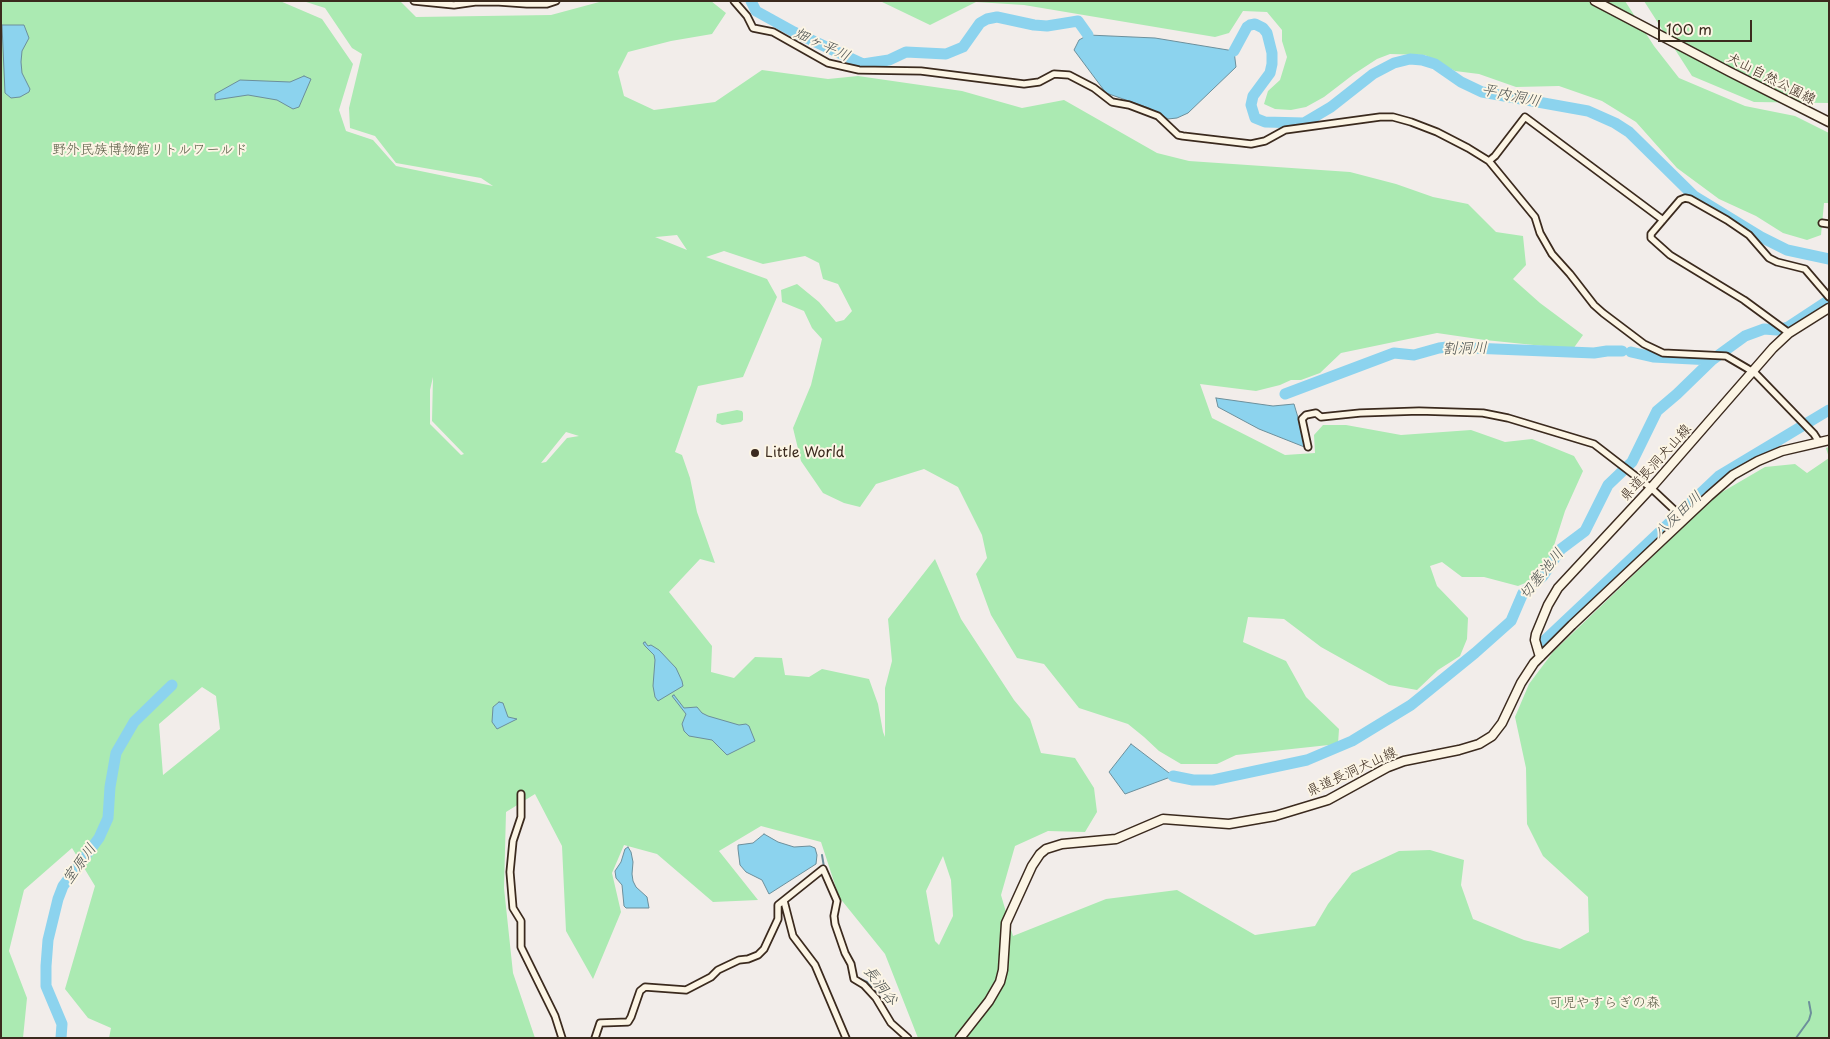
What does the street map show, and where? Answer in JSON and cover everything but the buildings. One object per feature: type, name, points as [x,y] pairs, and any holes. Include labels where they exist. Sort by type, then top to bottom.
[{"type":"main road","name":"犬山自然公園線","points":[[1595,1],[1829,122]]},
{"type":"main road","name":"県道長洞犬山線","points":[[1540,657],[1535,638],[1553,596],[1651,488],[1773,348],[1789,334],[1829,308]]},
{"type":"main road","name":"県道長洞犬山線","points":[[960,1038],[989,1001],[1001,979],[1006,923],[1032,866],[1046,849],[1062,844],[1116,839],[1163,819],[1229,824],[1275,816],[1328,800],[1388,768],[1404,762],[1480,744],[1497,731],[1521,683],[1540,657],[1684,518],[1722,485],[1748,466],[1782,451],[1829,440]]},
{"type":"street","points":[[414,1],[454,5],[475,2],[528,4],[556,1]]},
{"type":"street","points":[[734,1],[747,16],[753,28],[773,32],[821,59],[843,68],[921,71],[1024,84],[1039,82],[1054,74],[1069,75],[1094,88],[1112,102],[1158,116],[1178,135],[1251,144],[1265,141],[1285,130],[1380,117],[1393,117],[1436,132],[1489,160],[1535,217],[1545,243],[1594,305],[1644,344],[1663,353],[1726,356],[1752,372],[1805,424],[1819,442]]},
{"type":"street","points":[[1489,160],[1495,156],[1525,117],[1663,220]]},
{"type":"street","points":[[1789,334],[1744,300],[1724,290],[1714,281],[1670,255],[1652,238],[1651,234],[1680,200],[1690,199],[1727,220],[1749,235],[1772,259],[1805,269],[1829,297]]},
{"type":"street","points":[[1308,447],[1302,419],[1306,415],[1316,414],[1321,417],[1419,412],[1483,412],[1594,444],[1651,488],[1684,518]]},
{"type":"street","points":[[521,794],[520,817],[513,841],[512,867],[510,872],[513,908],[521,921],[521,947],[555,1016],[562,1038]]},
{"type":"street","points":[[595,1038],[600,1023],[628,1022],[640,991],[645,987],[686,990],[732,964],[758,955],[764,949],[778,920],[778,905],[823,869],[837,901],[834,916],[835,924],[851,964],[854,979],[864,984],[876,998],[891,1023],[908,1038]]},
{"type":"street","points":[[784,901],[793,936],[815,965],[846,1038]]},
{"type":"green space","points":[[1,1],[280,1],[322,19],[353,64],[339,110],[346,131],[373,140],[396,166],[493,186],[481,178],[396,163],[375,136],[350,128],[349,108],[362,54],[352,48],[325,8],[303,1],[400,1],[416,17],[551,15],[603,1],[711,1],[726,13],[712,34],[671,41],[628,52],[618,72],[624,96],[654,110],[715,102],[762,70],[828,79],[858,76],[962,91],[1022,108],[1064,100],[1157,153],[1189,161],[1350,172],[1396,184],[1433,197],[1468,204],[1496,232],[1523,236],[1526,265],[1513,279],[1540,303],[1583,335],[1573,349],[1437,333],[1341,353],[1320,373],[1301,380],[1291,380],[1256,391],[1200,384],[1212,418],[1285,455],[1315,453],[1314,435],[1323,425],[1346,425],[1401,435],[1471,430],[1505,442],[1532,439],[1574,456],[1583,471],[1565,511],[1551,555],[1535,579],[1518,586],[1484,577],[1462,577],[1442,562],[1430,566],[1437,586],[1468,618],[1467,639],[1460,656],[1438,670],[1417,690],[1389,685],[1321,647],[1284,619],[1248,617],[1243,642],[1286,661],[1306,697],[1339,729],[1338,744],[1236,755],[1217,764],[1181,764],[1159,751],[1128,724],[1079,708],[1044,664],[1017,658],[991,615],[976,574],[987,558],[982,535],[958,487],[924,469],[876,484],[860,507],[844,503],[823,493],[801,461],[793,428],[811,385],[822,339],[812,328],[804,311],[782,302],[781,290],[797,284],[819,302],[836,322],[844,320],[852,311],[838,284],[823,279],[819,263],[805,256],[763,264],[724,251],[706,257],[767,279],[777,297],[743,377],[698,386],[675,452],[682,455],[690,478],[697,512],[715,563],[700,559],[669,592],[712,646],[711,672],[734,678],[755,657],[782,658],[785,675],[809,677],[822,669],[869,679],[878,704],[885,737],[885,688],[892,661],[888,619],[935,559],[961,619],[1014,700],[1030,719],[1041,753],[1075,758],[1094,788],[1097,812],[1085,832],[1048,831],[1015,846],[1001,895],[1013,936],[1106,899],[1177,890],[1255,935],[1315,926],[1328,904],[1352,873],[1399,851],[1430,850],[1464,860],[1461,885],[1473,919],[1524,940],[1560,949],[1589,932],[1588,897],[1543,856],[1527,824],[1526,768],[1515,717],[1529,684],[1553,652],[1717,495],[1765,467],[1795,464],[1807,473],[1829,458],[1829,1038],[918,1038],[885,954],[839,897],[821,842],[761,826],[719,851],[758,900],[713,902],[657,854],[624,845],[612,873],[621,912],[593,979],[566,931],[562,846],[535,794],[506,812],[504,888],[513,973],[535,1038],[109,1038],[111,1028],[88,1018],[65,989],[95,886],[72,848],[24,890],[9,951],[27,998],[23,1038],[1,1038]],"holes":[[[677,235],[687,250],[655,237]],[[433,377],[432,421],[464,454],[461,455],[430,424],[430,390]],[[566,432],[579,436],[567,438],[546,462],[541,463]],[[202,687],[216,696],[220,729],[163,775],[159,724]],[[943,856],[951,880],[953,916],[939,945],[935,941],[926,891]]]},
{"type":"green space","points":[[880,1],[1625,1],[1654,46],[1679,78],[1745,106],[1795,116],[1829,133],[1829,203],[1824,203],[1821,235],[1807,240],[1783,233],[1756,216],[1719,199],[1677,168],[1636,122],[1602,101],[1559,86],[1516,87],[1479,74],[1455,71],[1425,55],[1390,54],[1377,59],[1324,97],[1306,107],[1291,110],[1275,109],[1264,104],[1268,91],[1280,80],[1287,57],[1282,41],[1282,30],[1267,12],[1243,11],[1229,33],[1215,37],[1024,5],[976,2],[930,25]]},
{"type":"green space","points":[[1644,1],[1829,1],[1829,103],[1754,102],[1692,76]]},
{"type":"green space","points":[[737,410],[743,413],[743,420],[741,422],[722,425],[716,422],[717,414]]},
{"type":"green space","points":[[1829,447],[1829,458],[1826,448]]},
{"type":"water","points":[[2,25],[24,25],[29,38],[22,51],[21,62],[22,73],[30,89],[29,92],[20,97],[11,98],[5,93]]},
{"type":"water","points":[[1088,35],[1155,38],[1234,51],[1236,67],[1188,113],[1177,118],[1168,119],[1149,108],[1106,93],[1074,50],[1079,40]]},
{"type":"water","points":[[304,76],[311,79],[299,107],[293,109],[277,100],[248,95],[215,100],[215,94],[240,80],[290,82]]},
{"type":"water","points":[[1216,398],[1273,406],[1294,404],[1307,448],[1259,429],[1218,407]]},
{"type":"water","points":[[645,642],[648,646],[651,645],[659,650],[676,668],[682,681],[683,686],[658,701],[655,697],[653,686],[654,655],[645,646],[643,643]]},
{"type":"water","points":[[674,695],[684,708],[697,707],[708,716],[739,725],[746,724],[749,726],[755,741],[727,755],[712,740],[689,736],[684,731],[682,724],[686,714],[672,696]]},
{"type":"water","points":[[499,702],[503,703],[508,717],[517,719],[497,729],[492,722],[493,707]]},
{"type":"water","points":[[1131,744],[1173,776],[1125,794],[1109,772]]},
{"type":"water","points":[[764,834],[778,842],[794,847],[810,846],[815,848],[817,855],[816,864],[769,894],[762,880],[746,872],[740,865],[738,849],[738,845],[753,843]]},
{"type":"water","points":[[628,847],[633,862],[633,881],[636,887],[647,897],[649,908],[626,908],[624,906],[622,885],[616,878],[615,871],[621,862],[625,849]]},
{"type":"waterway","name":"畑ヶ平川","points":[[751,1],[756,11],[794,32],[863,64],[889,60],[906,52],[946,54],[963,47],[980,23],[997,17],[1047,26],[1078,21],[1088,35]]},
{"type":"waterway","name":"平内洞川","points":[[1234,51],[1247,27],[1250,25],[1255,24],[1263,28],[1267,33],[1272,53],[1272,64],[1270,73],[1253,96],[1251,105],[1255,118],[1265,122],[1304,123],[1331,107],[1373,74],[1394,63],[1410,59],[1435,64],[1461,82],[1482,92],[1588,111],[1615,123],[1629,132],[1694,196],[1761,237],[1787,250],[1829,259]]},
{"type":"waterway","name":"切塞池川","points":[[1173,776],[1193,780],[1213,780],[1307,760],[1352,741],[1411,705],[1511,621],[1523,593],[1543,576],[1561,549],[1585,531],[1608,485],[1632,462],[1657,411],[1712,360],[1745,336],[1764,329],[1777,330],[1788,327],[1829,300]]},
{"type":"waterway","name":"割洞川","points":[[1285,394],[1394,353],[1414,355],[1447,347],[1594,353],[1622,351]]},
{"type":"waterway","name":"割洞川","points":[[1631,352],[1653,357],[1712,360]]},
{"type":"waterway","name":"八反田川","points":[[1543,642],[1719,476],[1829,410]]},
{"type":"waterway","name":"室原川","points":[[61,1038],[62,1024],[46,986],[48,940],[58,899],[63,886],[99,838],[108,818],[110,787],[116,753],[134,722],[172,685]]},
{"type":"waterway","name":"長洞谷","points":[[822,855],[824,867]]},
{"type":"waterway","name":"長洞谷","points":[[828,873],[836,892]]},
{"type":"waterway","name":"長洞谷","points":[[858,978],[867,982],[879,996],[886,1009]]},
{"type":"waterway","points":[[1796,1038],[1809,1020],[1811,1013],[1809,1002]]},
{"type":"waterway","name":"長洞谷","points":[[897,1025],[911,1038]]},
{"type":"place","name":"Little World","points":[[755,453]]},
{"type":"park label","name":"野外民族博物館リトルワールド","points":[[150,150]]},
{"type":"park label","name":"可児やすらぎの森","points":[[1604,1003]]}]
